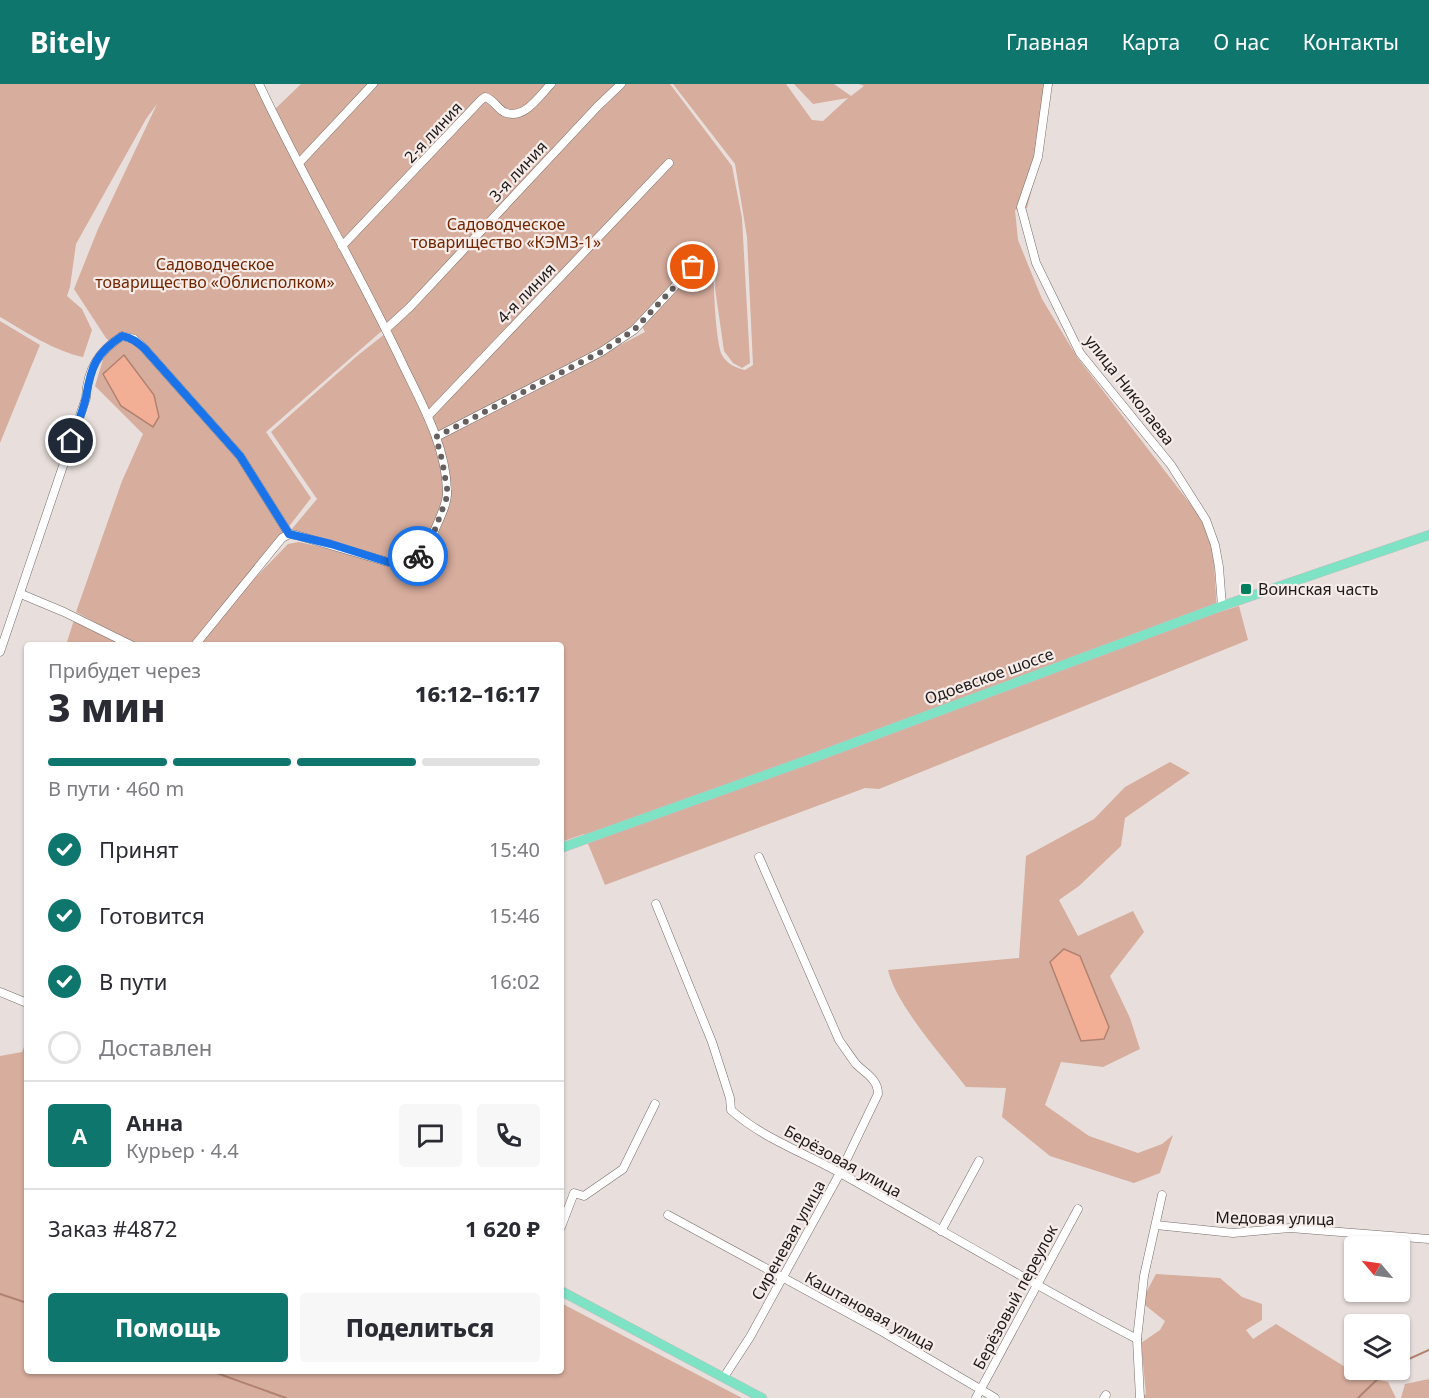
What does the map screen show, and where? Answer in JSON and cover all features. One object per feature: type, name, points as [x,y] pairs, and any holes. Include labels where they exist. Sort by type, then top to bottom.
[{"type":"main road","name":"Одоевское шоссе","points":[[564,847],[813,758],[1222,606],[1429,535]]},
{"type":"main road","points":[[564,1293],[762,1398]]},
{"type":"street","points":[[197,642],[282,538],[289,534],[331,544],[388,562],[399,563],[422,554],[429,546],[448,494],[442,460],[428,416],[386,329],[259,84]]},
{"type":"street","points":[[299,163],[373,84]]},
{"type":"street","name":"2-я линия","points":[[342,246],[481,100],[485,97],[489,98],[505,112],[517,114],[526,110],[551,84]]},
{"type":"street","name":"3-я линия","points":[[386,329],[621,84]]},
{"type":"street","name":"улица Николаева","points":[[1048,84],[1038,157],[1021,207],[1036,263],[1080,353],[1171,465],[1206,520],[1215,545],[1222,606]]},
{"type":"street","name":"4-я линия","points":[[428,416],[669,162]]},
{"type":"street","points":[[436,437],[601,352],[634,330],[693,267],[708,256]]},
{"type":"street","points":[[0,652],[86,398],[86,385],[99,355],[107,346],[122,336],[134,339],[240,456],[289,534]]},
{"type":"street","points":[[21,594],[125,642]]},
{"type":"street","name":"Сиреневая улица","points":[[724,1377],[750,1337],[840,1173],[878,1094],[878,1086],[856,1064],[839,1040],[759,857]]},
{"type":"street","name":"Берёзовая улица","points":[[656,904],[712,1042],[730,1098],[731,1110],[746,1123],[840,1173],[1038,1284],[1085,1313],[1137,1340]]},
{"type":"street","points":[[0,992],[24,1002]]},
{"type":"street","points":[[564,1219],[574,1193],[584,1196],[623,1169],[655,1104]]},
{"type":"street","points":[[941,1231],[979,1161]]},
{"type":"street","points":[[1140,1398],[1137,1340],[1144,1276],[1162,1195]]},
{"type":"street","name":"Берёзовый переулок","points":[[976,1398],[1078,1209]]},
{"type":"street","name":"Каштановая улица","points":[[668,1215],[883,1332],[994,1398]]},
{"type":"street","name":"Медовая улица","points":[[1156,1225],[1233,1233],[1290,1228],[1429,1239]]},
{"type":"green space","name":"Садоводческое товарищество «Облисполком»","points":[[0,84],[257,84],[384,329],[266,432],[311,498],[287,529],[193,642],[131,642],[76,612],[122,481],[143,434],[95,386],[104,356],[115,346],[106,338],[74,289],[98,229],[157,104],[146,119],[76,244],[67,296],[82,309],[92,330],[83,357],[51,346],[0,317]]},
{"type":"green space","name":"Садоводческое товарищество «КЭМЗ-1»","points":[[301,84],[670,84],[732,166],[742,218],[750,363],[742,368],[733,363],[724,351],[715,288],[716,267],[708,252],[695,261],[632,329],[604,349],[438,434],[274,110]]},
{"type":"green space","points":[[673,84],[786,84],[812,120],[823,121],[848,98],[813,104],[794,84],[834,84],[851,96],[864,86],[859,84],[1053,84],[1042,149],[1027,208],[1015,210],[1018,240],[1042,299],[1077,357],[1202,519],[1213,545],[1217,613],[1239,606],[1248,640],[879,789],[865,788],[605,885],[584,834],[564,841],[564,642],[201,642],[250,583],[288,544],[299,542],[401,565],[419,560],[432,544],[452,489],[439,439],[645,332],[642,326],[683,282],[714,270],[717,327],[722,355],[735,367],[745,370],[753,365],[747,237],[735,164]]},
{"type":"green space","points":[[0,321],[40,345],[0,443]]},
{"type":"green space","points":[[386,333],[424,414],[440,459],[444,480],[442,504],[421,553],[393,561],[291,530],[317,499],[271,432]]},
{"type":"green space","points":[[74,620],[120,642],[67,642]]},
{"type":"green space","points":[[1170,762],[1190,773],[1125,818],[1121,846],[1079,886],[1059,900],[1078,936],[1133,911],[1144,932],[1110,976],[1130,1018],[1140,1049],[1103,1067],[1061,1062],[1045,1105],[1089,1136],[1138,1153],[1162,1144],[1173,1135],[1160,1173],[1134,1183],[1050,1156],[1002,1117],[1006,1088],[966,1087],[933,1046],[900,999],[888,970],[1019,958],[1026,856],[1094,819],[1125,787]]},
{"type":"green space","points":[[24,1047],[24,1374],[564,1374],[564,1305],[742,1398],[0,1398],[0,1056],[22,1052]]},
{"type":"green space","points":[[1156,1274],[1220,1278],[1242,1297],[1262,1304],[1262,1320],[1246,1330],[1253,1339],[1276,1324],[1344,1366],[1344,1380],[1388,1382],[1396,1398],[1141,1398],[1146,1394],[1141,1343],[1160,1330],[1165,1321],[1141,1302]]},
{"type":"green space","points":[[1429,1379],[1429,1398],[1401,1398],[1405,1384]]},
{"type":"shaded area","points":[[124,355],[154,395],[159,417],[153,427],[121,406],[103,374]]},
{"type":"shaded area","points":[[1064,949],[1080,956],[1109,1027],[1104,1039],[1081,1041],[1050,962]]},
{"type":"waterway","points":[[0,1294],[24,1302]]},
{"type":"waterway","points":[[1410,1359],[1429,1350]]},
{"type":"waterway","points":[[219,1374],[286,1398]]},
{"type":"waterway","points":[[1358,1398],[1377,1380]]},
{"type":"way so far","points":[[418,556],[429,546],[448,494],[436,437],[618,341],[634,330],[693,267]]},
{"type":"place","name":"Воинская часть","points":[[1246,589]]},
{"type":"route","points":[[71,441],[86,398],[86,385],[99,355],[107,346],[122,336],[128,337],[144,348],[240,456],[289,534],[331,544],[388,562],[399,563],[418,556]]}]
